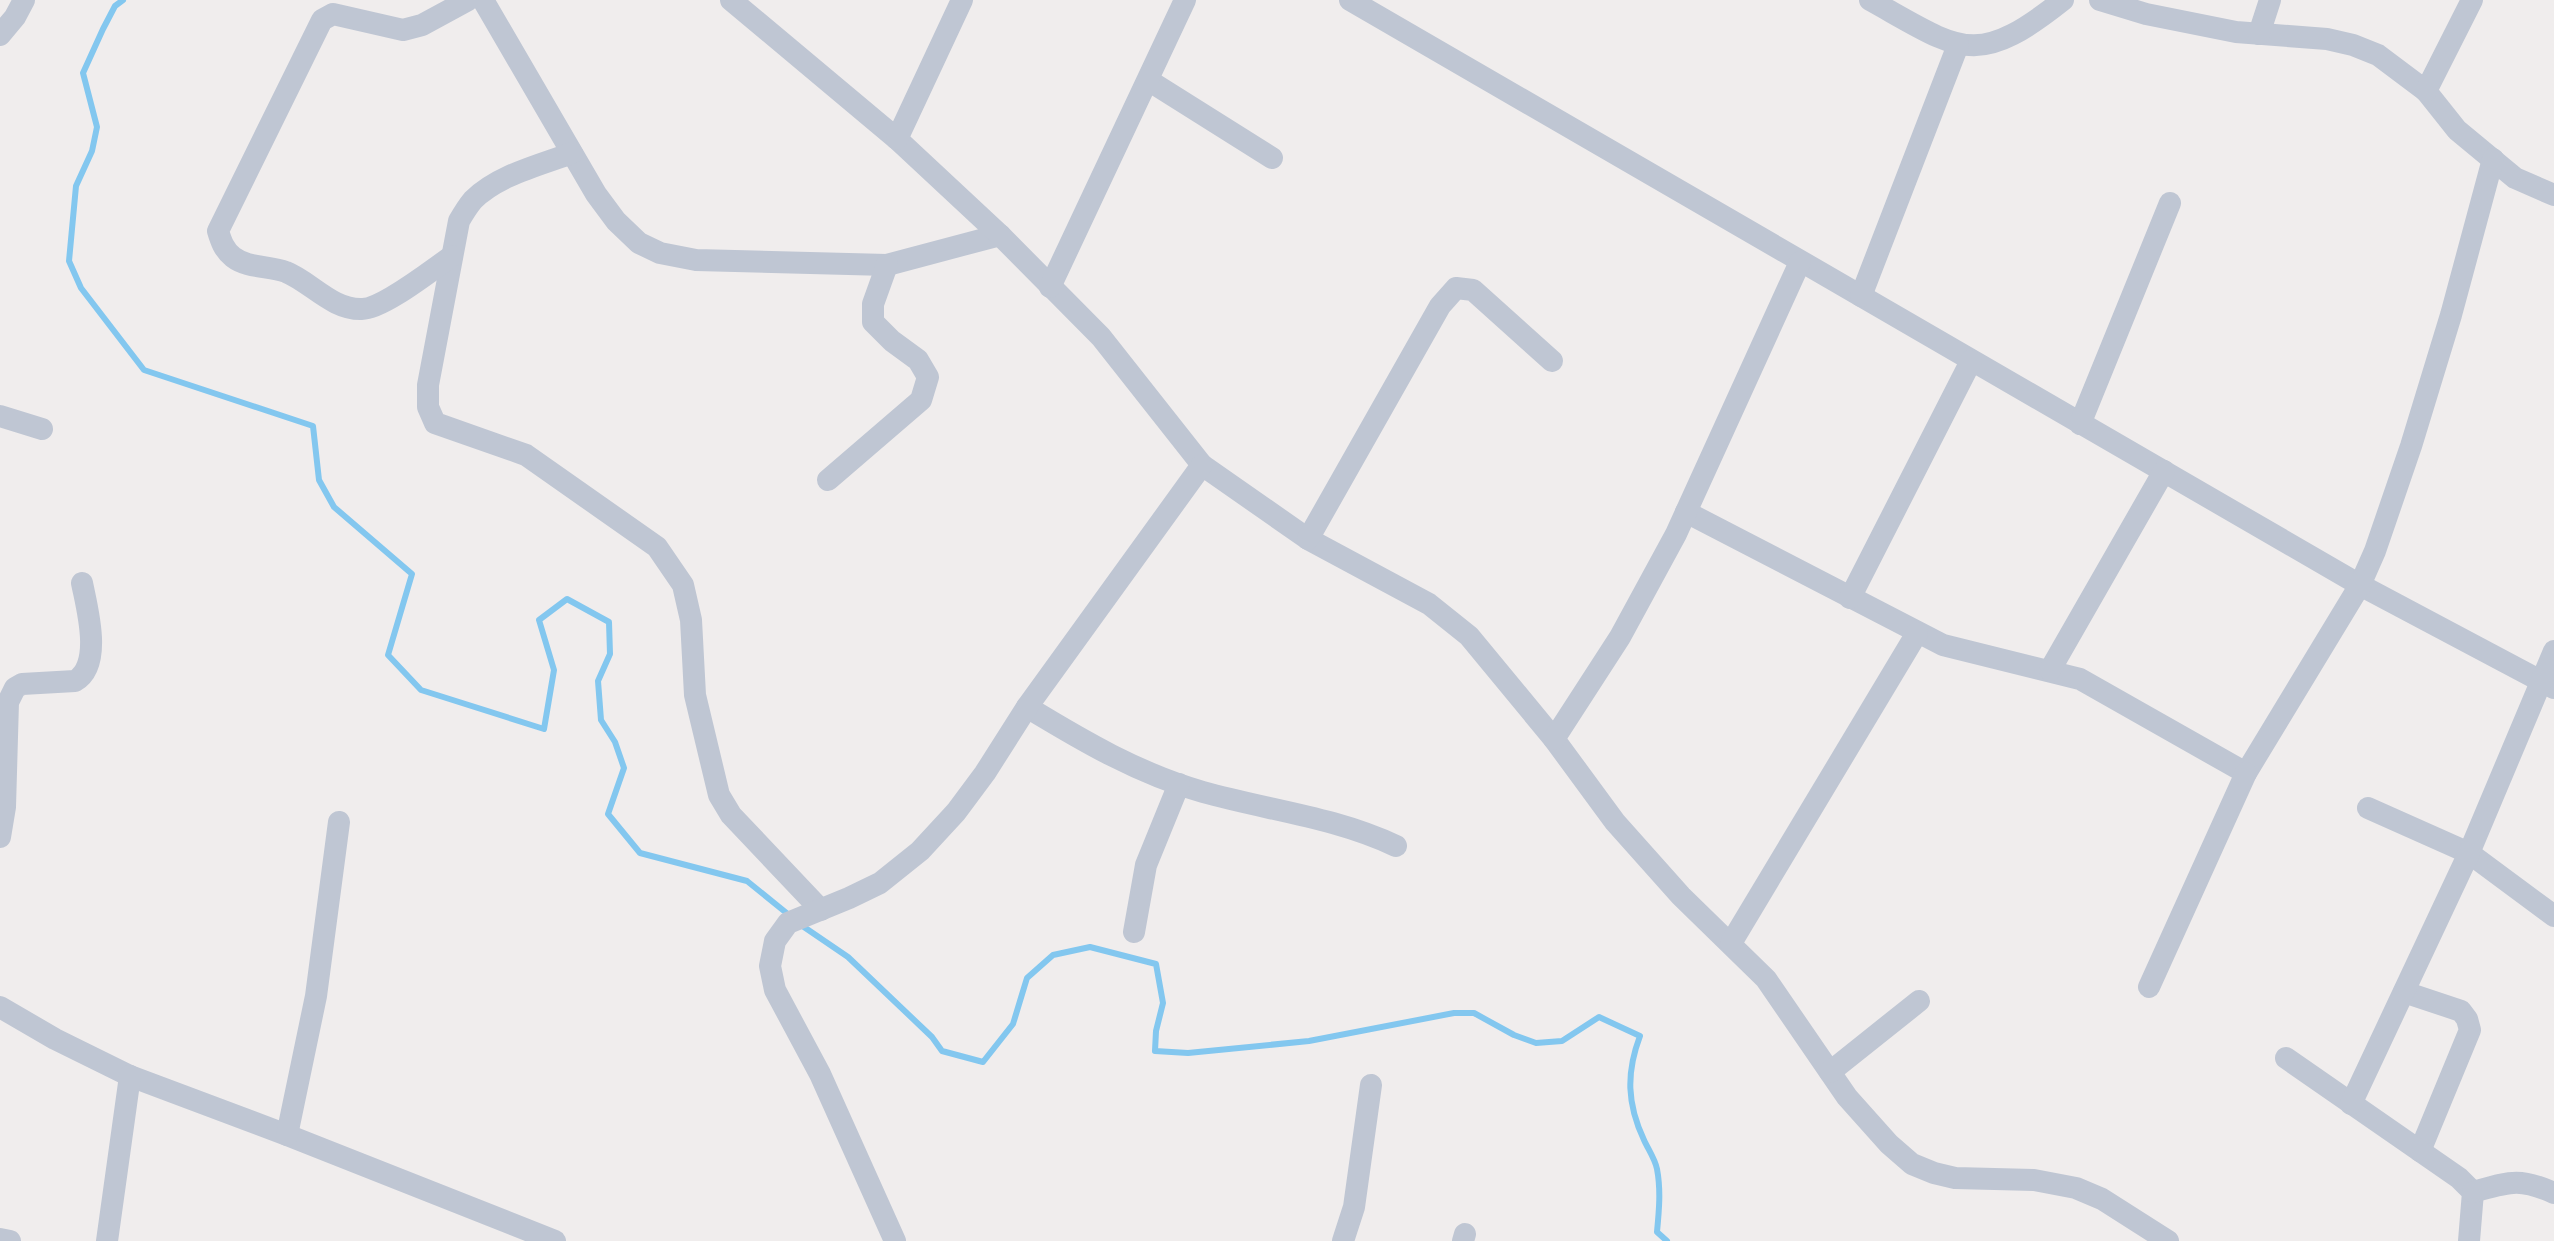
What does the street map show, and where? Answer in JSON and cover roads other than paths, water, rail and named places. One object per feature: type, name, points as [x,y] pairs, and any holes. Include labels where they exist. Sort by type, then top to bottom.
[{"type":"street","points":[[0,35],[24,0]]},
{"type":"street","points":[[452,256],[384,302],[363,309],[344,307],[287,273],[234,258],[223,246],[218,231],[322,20],[333,14],[395,29],[409,29],[468,0]]},
{"type":"street","points":[[483,0],[596,194],[616,221],[639,243],[660,253],[725,263],[887,265],[1000,235]]},
{"type":"street","points":[[731,0],[897,139],[1000,235],[1101,337],[1202,465],[1308,539],[1403,589],[1452,620],[1469,636],[1554,739],[1615,822],[1681,896],[1775,990],[1857,1109],[1912,1164],[1955,1178],[2034,1180],[2076,1188],[2102,1199],[2168,1241]]},
{"type":"street","points":[[897,139],[962,0]]},
{"type":"street","points":[[1050,287],[1185,0]]},
{"type":"street","points":[[1350,0],[2360,585],[2548,684]]},
{"type":"street","points":[[1870,0],[1942,40],[1974,47],[2004,40],[2063,0]]},
{"type":"street","points":[[2100,0],[2182,22],[2259,34],[2327,39],[2378,55],[2426,91],[2457,130],[2515,178],[2554,195]]},
{"type":"street","points":[[2259,34],[2270,0]]},
{"type":"street","points":[[2426,91],[2472,0]]},
{"type":"street","points":[[1861,296],[1958,45]]},
{"type":"street","points":[[1148,80],[1272,158]]},
{"type":"street","points":[[572,153],[518,173],[488,189],[473,200],[459,221],[428,385],[428,407],[435,423],[526,455],[657,547],[683,585],[691,620],[697,709],[719,795],[731,815],[821,910]]},
{"type":"street","points":[[2149,987],[2246,773],[2360,585],[2375,551],[2451,315],[2493,159]]},
{"type":"street","points":[[2080,424],[2170,203]]},
{"type":"street","points":[[1554,739],[1620,637],[1686,512],[1800,262]]},
{"type":"street","points":[[828,480],[921,400],[928,377],[918,360],[873,322],[873,304],[887,265]]},
{"type":"street","points":[[1308,539],[1440,306],[1456,288],[1473,290],[1552,361]]},
{"type":"street","points":[[1850,598],[1971,361]]},
{"type":"street","points":[[0,416],[42,429]]},
{"type":"street","points":[[895,1241],[815,1064],[775,990],[770,966],[775,941],[788,923],[880,883],[920,851],[956,812],[1027,707],[1202,465]]},
{"type":"street","points":[[2050,670],[2164,471]]},
{"type":"street","points":[[1686,512],[1917,633],[1952,647],[2080,679],[2246,773]]},
{"type":"street","points":[[0,837],[5,807],[4,701],[22,684],[82,678],[89,658],[92,630],[82,583]]},
{"type":"street","points":[[1731,943],[1917,633]]},
{"type":"street","points":[[2351,1104],[2548,684],[2554,651]]},
{"type":"street","points":[[1027,707],[1103,752],[1179,784],[1342,824],[1396,846]]},
{"type":"street","points":[[1134,932],[1146,865],[1179,784]]},
{"type":"street","points":[[2368,808],[2469,853],[2554,916]]},
{"type":"street","points":[[287,1135],[316,996],[339,822]]},
{"type":"street","points":[[2404,992],[2461,1011],[2470,1030],[2420,1151]]},
{"type":"street","points":[[1830,1072],[1919,1001]]},
{"type":"street","points":[[0,1007],[55,1039],[130,1076],[555,1241]]},
{"type":"street","points":[[2286,1058],[2459,1178],[2473,1192],[2469,1241]]},
{"type":"street","points":[[107,1241],[130,1076]]},
{"type":"street","points":[[1343,1241],[1354,1207],[1371,1085]]},
{"type":"street","points":[[2473,1192],[2511,1181],[2530,1183],[2554,1193]]},
{"type":"street","points":[[0,1239],[10,1241]]},
{"type":"waterway","points":[[123,0],[115,6],[83,73],[97,127],[92,151],[76,186],[69,261],[81,288],[144,370],[313,426],[319,480],[334,507],[412,574],[388,655],[421,690],[544,729],[554,670],[539,620],[567,599],[609,622],[610,654],[598,681],[601,720],[615,742],[624,768],[608,814],[640,853],[747,881],[789,915]]},
{"type":"waterway","points":[[801,925],[848,957],[932,1037],[942,1051],[983,1062],[1013,1024],[1027,978],[1053,955],[1090,947],[1156,964],[1163,1003],[1155,1051],[1188,1053],[1309,1041],[1454,1013],[1474,1013],[1536,1043],[1562,1041],[1599,1017],[1640,1036],[1632,1063],[1630,1088],[1638,1127],[1657,1169],[1657,1232],[1667,1241]]}]
